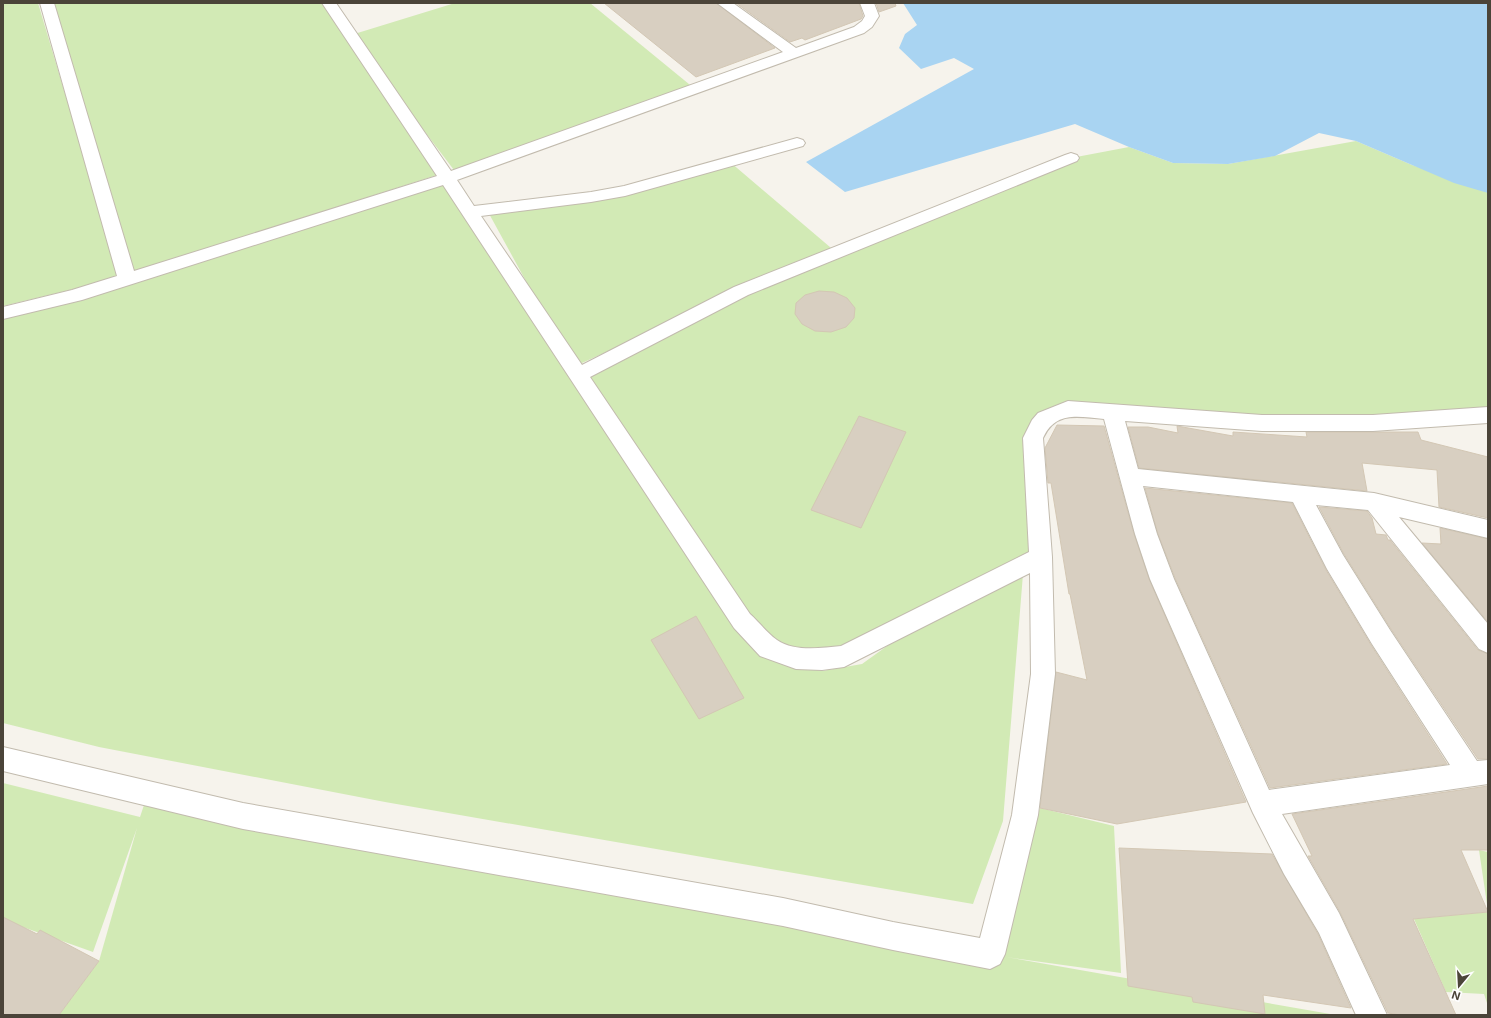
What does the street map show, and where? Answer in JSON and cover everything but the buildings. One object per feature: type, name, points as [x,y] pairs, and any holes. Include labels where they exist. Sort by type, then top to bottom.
[{"type":"street","points":[[47,3],[127,280]]},
{"type":"street","points":[[329,3],[742,621],[770,648],[796,658],[822,659],[844,656],[1041,557]]},
{"type":"street","points":[[724,3],[794,53]]},
{"type":"street","points":[[3,313],[75,296],[447,178],[859,30],[868,24],[872,16],[867,3]]},
{"type":"street","points":[[470,212],[590,197],[625,191],[797,143]]},
{"type":"street","points":[[578,375],[741,291],[1071,158]]},
{"type":"street","points":[[3,759],[243,816],[783,912],[893,936],[990,954],[1025,815],[1043,674],[1041,557],[1034,438],[1039,424],[1048,416],[1068,409],[1262,423],[1373,423],[1488,415]]},
{"type":"street","points":[[1112,412],[1146,534],[1162,579],[1262,804],[1294,864],[1329,923],[1372,1015]]},
{"type":"street","points":[[1129,476],[1374,502],[1488,529]]},
{"type":"street","points":[[1262,804],[1480,773],[1381,637],[1335,562],[1300,494]]},
{"type":"street","points":[[1374,502],[1488,642]]},
{"type":"green space","points":[[3,3],[38,3],[120,278],[3,306]]},
{"type":"green space","points":[[50,3],[325,3],[437,175],[126,275]]},
{"type":"green space","points":[[455,3],[590,3],[695,89],[457,174],[351,35]]},
{"type":"green space","points":[[1356,141],[1412,165],[1488,190],[1488,409],[1373,423],[1048,416],[1033,438],[1041,557],[844,656],[769,648],[578,375],[730,296],[573,367],[487,210],[591,197],[730,162],[837,253],[1071,158],[1129,147],[1173,163],[1228,164]]},
{"type":"green space","points":[[443,185],[743,634],[767,659],[822,671],[862,664],[901,636],[1023,574],[1003,821],[973,904],[385,802],[99,747],[3,723],[3,317],[76,302]]},
{"type":"green space","points":[[3,783],[140,817],[148,793],[990,954],[1040,808],[1114,826],[1121,973],[1006,957],[1336,1015],[59,1015],[99,961],[137,828],[93,952],[3,920]]},
{"type":"green space","points":[[1479,850],[1488,852],[1488,911]]},
{"type":"green space","points":[[1488,912],[1488,1006],[1484,994],[1446,992],[1414,919]]},
{"type":"water","points":[[903,3],[1488,3],[1488,193],[1454,183],[1356,141],[1319,133],[1275,156],[1228,164],[1173,163],[1129,147],[1075,124],[845,192],[806,162],[974,69],[954,58],[921,69],[899,48],[905,34],[917,25]]}]
